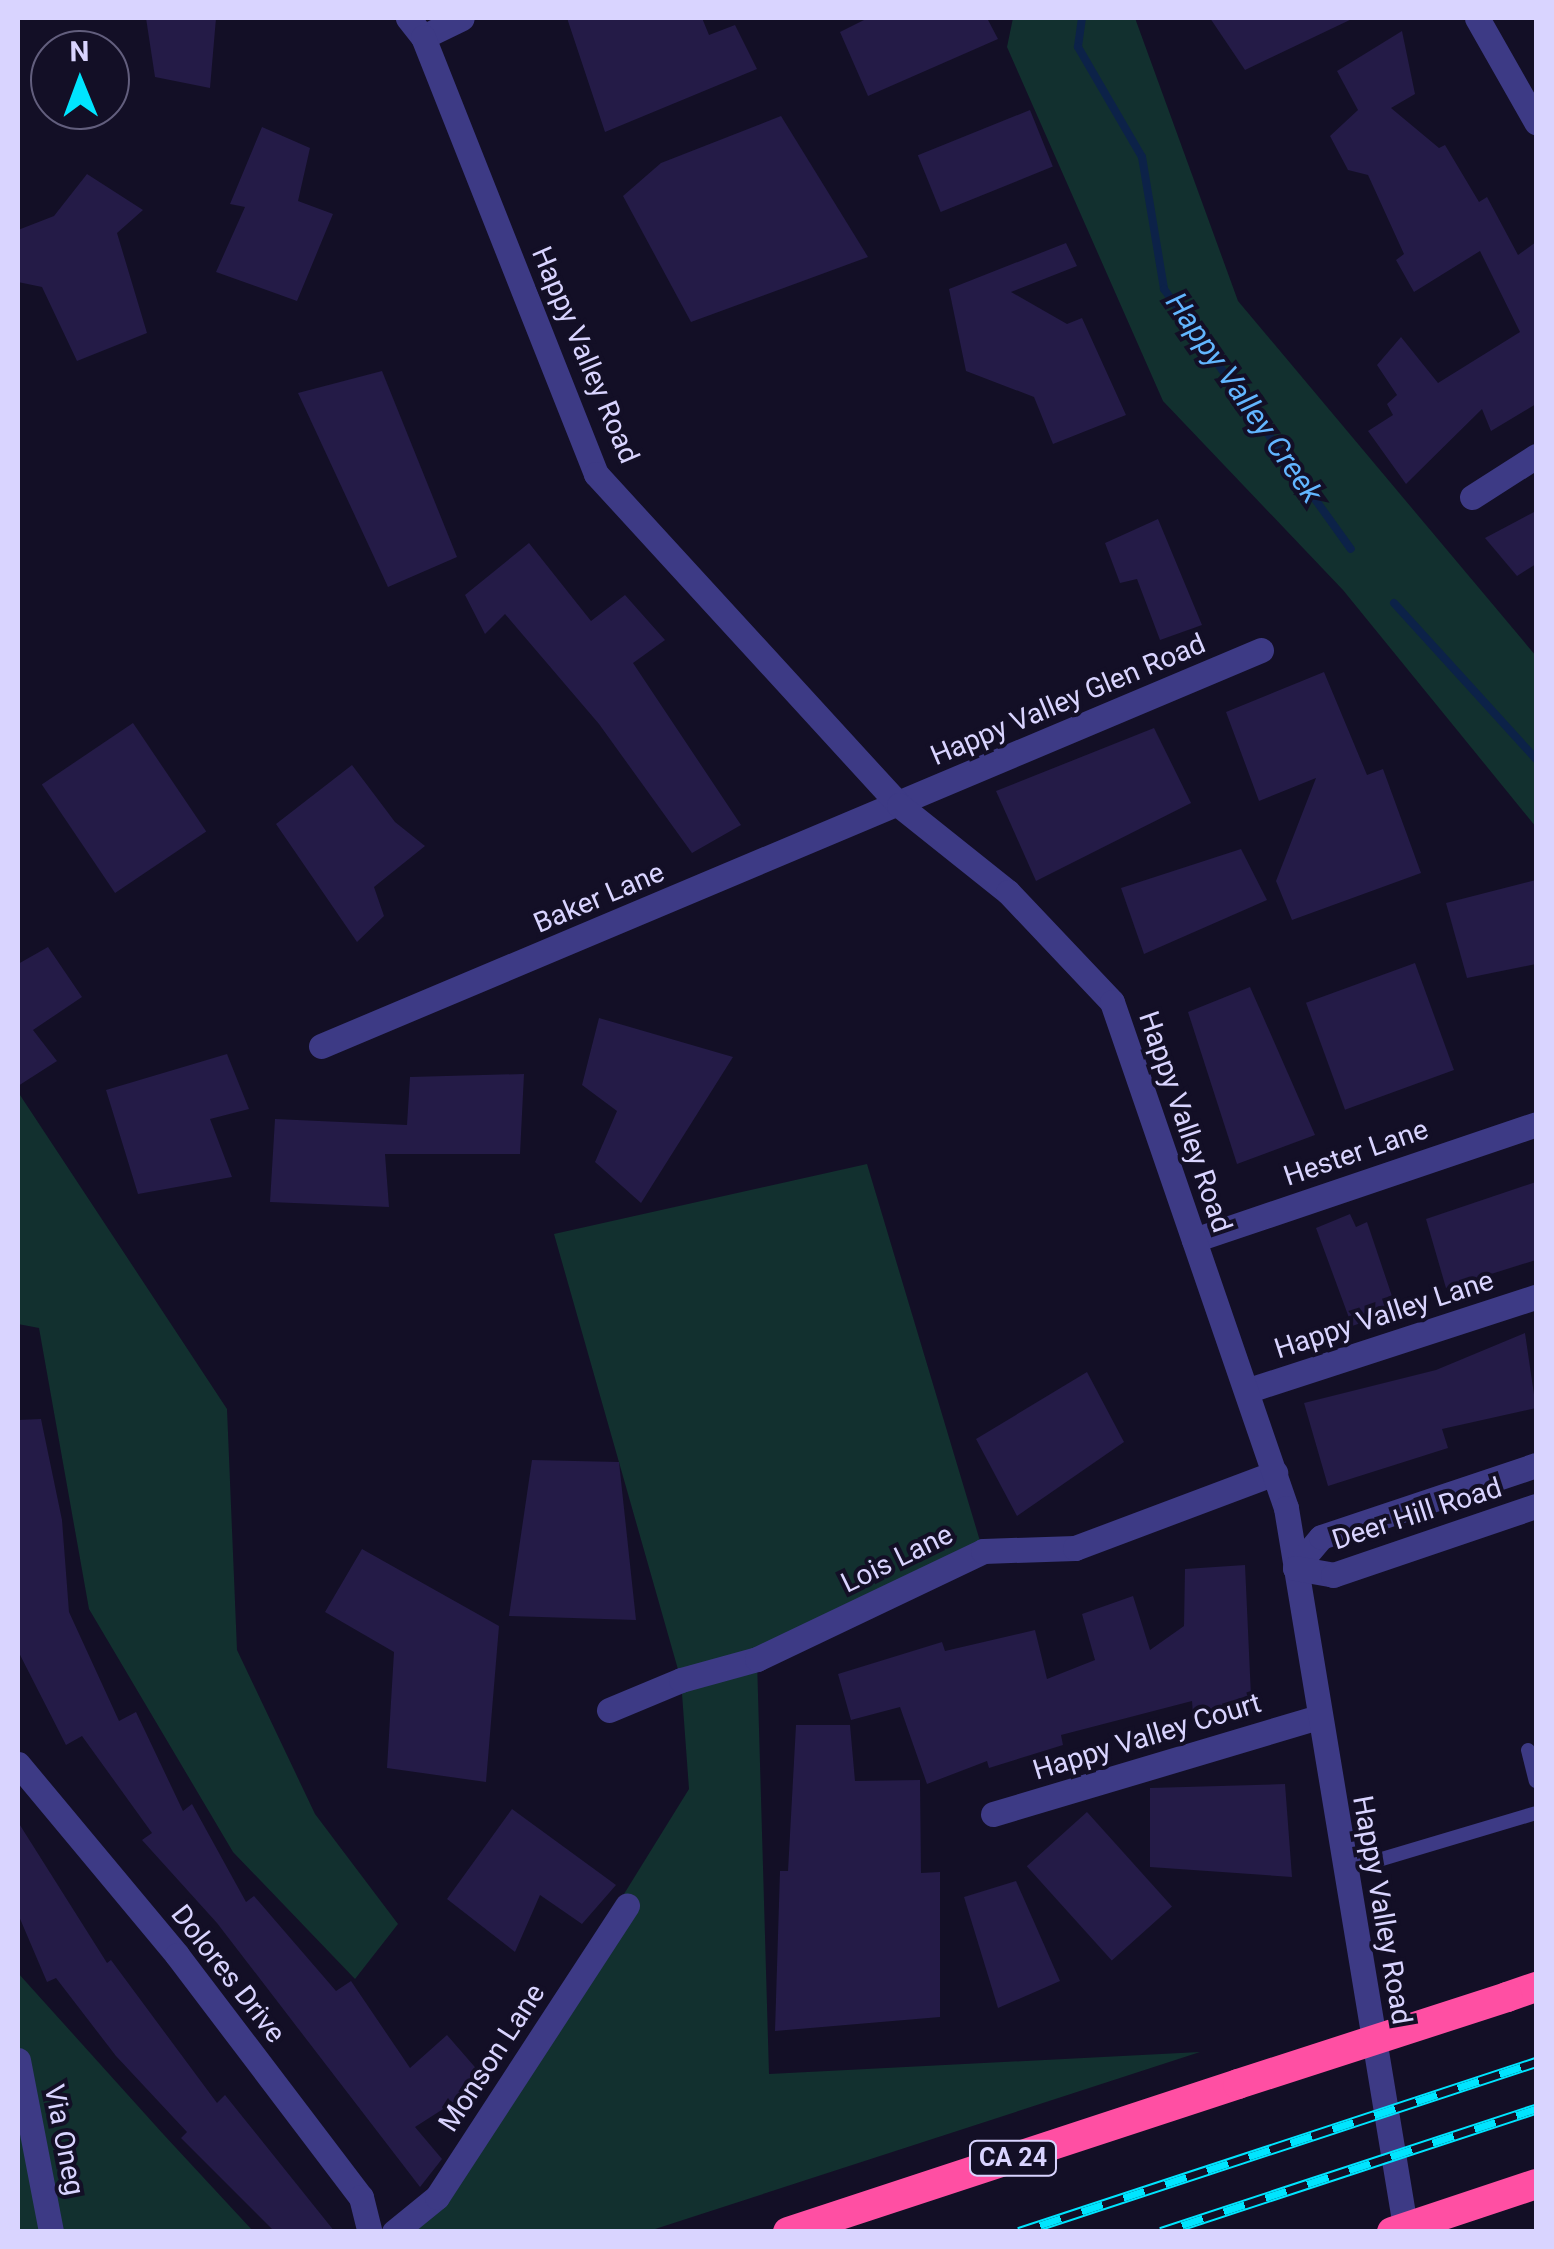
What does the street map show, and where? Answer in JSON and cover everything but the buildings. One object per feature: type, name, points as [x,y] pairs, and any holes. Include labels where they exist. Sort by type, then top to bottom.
[{"type":"highway","name":"CA 24","points":[[788,2232],[1536,1987]]},
{"type":"highway","points":[[1392,2232],[1536,2184]]},
{"type":"street","points":[[415,27],[462,18]]},
{"type":"street","points":[[1478,18],[1536,122]]},
{"type":"street","name":"Happy Valley Road","points":[[415,27],[596,474],[900,804],[1008,892],[1112,1002],[1275,1472],[1296,1568],[1406,2232]]},
{"type":"street","points":[[1472,498],[1536,456]]},
{"type":"street","name":"Happy Valley Glen Road","points":[[900,804],[1260,650]]},
{"type":"street","name":"Baker Lane","points":[[321,1046],[900,804]]},
{"type":"street","name":"Hester Lane","points":[[1194,1240],[1536,1124]]},
{"type":"street","name":"Happy Valley Lane","points":[[1249,1390],[1536,1297]]},
{"type":"street","name":"Deer Hill Road","points":[[1536,1466],[1321,1537],[1296,1568],[1334,1575],[1536,1506]]},
{"type":"street","name":"Lois Lane","points":[[609,1710],[681,1680],[757,1659],[982,1551],[1075,1548],[1275,1472]]},
{"type":"street","name":"Happy Valley Court","points":[[993,1814],[1319,1717]]},
{"type":"street","name":"Dolores Drive","points":[[18,1764],[177,1955],[361,2196],[370,2232]]},
{"type":"street","name":"Monson Lane","points":[[394,2232],[437,2196],[627,1906]]},
{"type":"street","name":"Via Oneg","points":[[18,2060],[50,2232]]},
{"type":"lane","points":[[1528,1750],[1536,1781]]},
{"type":"lane","points":[[1345,1870],[1536,1813]]},
{"type":"green space","points":[[1013,18],[1135,18],[1238,301],[1536,656],[1536,827],[1343,590],[1163,401],[1007,47]]},
{"type":"green space","points":[[18,1092],[227,1409],[237,1650],[315,1814],[398,1924],[355,1979],[233,1852],[89,1609],[39,1328],[18,1324]]},
{"type":"green space","points":[[867,1164],[983,1551],[757,1660],[769,2074],[1200,2052],[649,2231],[383,2232],[437,2196],[689,1789],[681,1680],[554,1234]]},
{"type":"green space","points":[[18,1973],[164,2135],[253,2231],[18,2231]]},
{"type":"waterway","name":"Happy Valley Creek","points":[[1082,18],[1078,47],[1142,157],[1164,289],[1351,549]]},
{"type":"waterway","name":"Happy Valley Creek","points":[[1394,603],[1536,759]]},
{"type":"railway","points":[[1019,2232],[1536,2062]]},
{"type":"railway","points":[[1161,2232],[1536,2109]]}]
